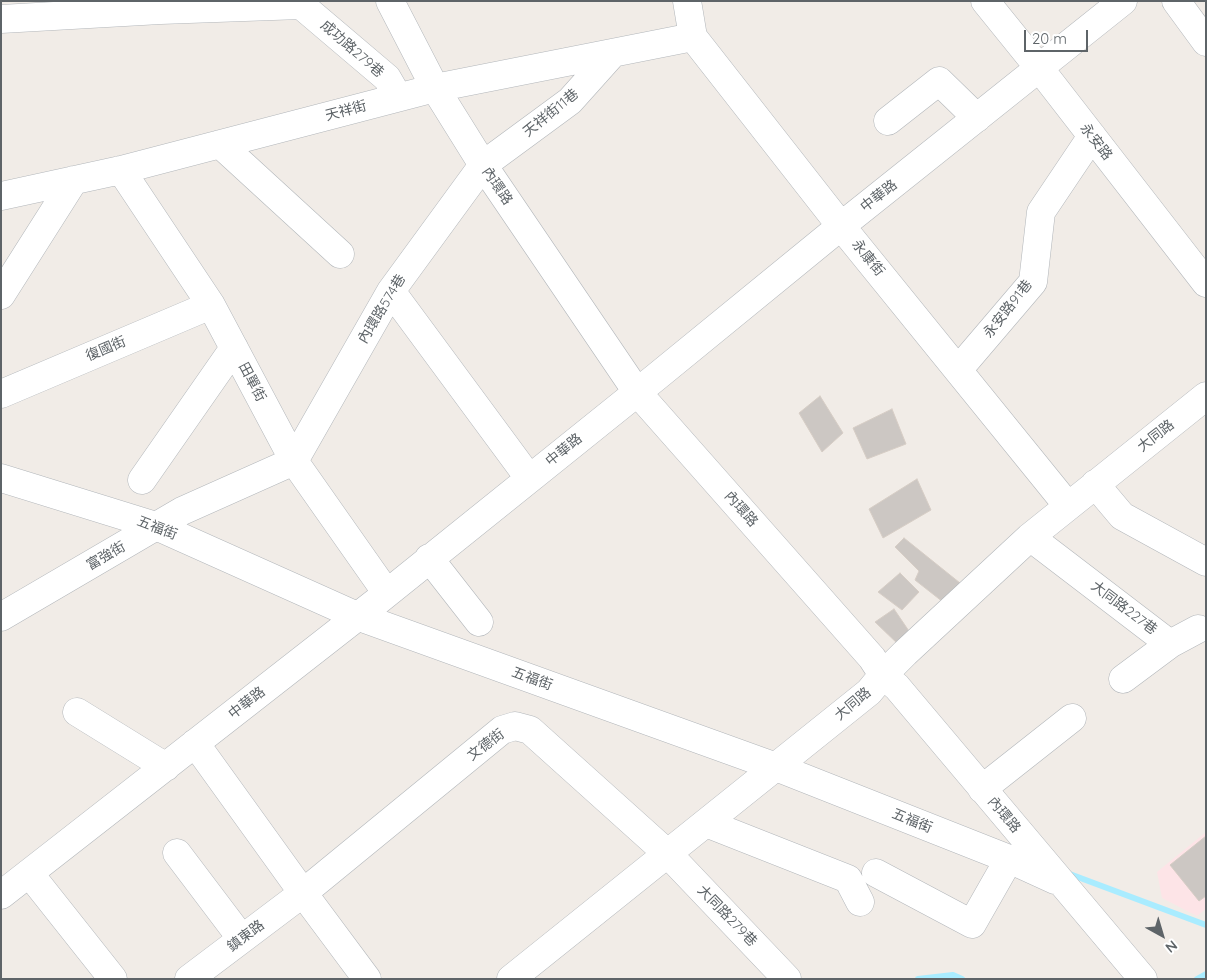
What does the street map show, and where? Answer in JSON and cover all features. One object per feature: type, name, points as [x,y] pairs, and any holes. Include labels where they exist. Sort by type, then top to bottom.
[{"type":"street","name":"內環路","points":[[390,1],[435,88],[483,165],[637,392],[872,658],[882,675],[897,686],[982,789],[1018,851],[1055,874],[1143,979]]},
{"type":"street","name":"永康街","points":[[687,1],[693,38],[1068,506]]},
{"type":"street","name":"永安路","points":[[985,1],[1040,68],[1206,284]]},
{"type":"street","name":"中華路","points":[[1,895],[372,605],[1123,1]]},
{"type":"street","points":[[1176,1],[1206,42]]},
{"type":"street","name":"成功路279巷","points":[[1,19],[159,6],[301,3],[387,78],[398,97]]},
{"type":"street","name":"天祥街","points":[[1,196],[121,170],[435,88],[693,38]]},
{"type":"street","name":"天祥街11巷","points":[[483,165],[570,101],[613,53]]},
{"type":"street","points":[[888,121],[939,81],[977,118]]},
{"type":"street","name":"永安路91巷","points":[[958,370],[1033,282],[1040,212],[1092,136]]},
{"type":"street","points":[[220,144],[340,254]]},
{"type":"street","name":"內環路574巷","points":[[294,461],[391,291],[483,165]]},
{"type":"street","name":"田單街","points":[[121,170],[211,305],[372,605]]},
{"type":"street","points":[[1,295],[74,180]]},
{"type":"street","points":[[391,291],[529,478]]},
{"type":"street","name":"復國街","points":[[1,394],[211,305]]},
{"type":"street","points":[[142,480],[234,348]]},
{"type":"street","name":"大同路","points":[[511,979],[869,692],[882,675],[1030,537],[1206,396]]},
{"type":"street","name":"富強街","points":[[1,617],[167,520],[294,461]]},
{"type":"street","name":"五福街","points":[[1,478],[167,520],[372,605],[1018,851]]},
{"type":"street","points":[[1095,484],[1122,516],[1206,562]]},
{"type":"street","name":"大同路227巷","points":[[1030,537],[1170,644],[1123,679]]},
{"type":"street","points":[[429,558],[479,622]]},
{"type":"street","points":[[1170,644],[1198,629]]},
{"type":"street","points":[[77,712],[166,766]]},
{"type":"street","points":[[982,789],[1072,718]]},
{"type":"street","name":"文德街","points":[[303,893],[502,730],[515,726],[530,730],[668,854]]},
{"type":"street","points":[[195,744],[368,979]]},
{"type":"street","points":[[706,823],[848,879],[860,902]]},
{"type":"street","points":[[876,873],[972,924],[1018,851]]},
{"type":"street","points":[[177,853],[242,939]]},
{"type":"street","name":"大同路279巷","points":[[668,854],[787,979]]},
{"type":"street","points":[[29,873],[114,979]]},
{"type":"street","name":"鎮東路","points":[[189,979],[303,893]]},
{"type":"shaded area","points":[[1206,832],[1206,909],[1197,916],[1162,898],[1157,872]]},
{"type":"building","points":[[820,396],[843,433],[822,452],[799,413]]},
{"type":"building","points":[[892,409],[906,444],[867,459],[853,428]]},
{"type":"building","points":[[917,479],[931,510],[883,538],[869,509]]},
{"type":"building","points":[[904,538],[960,583],[943,602],[915,580],[919,571],[895,547]]},
{"type":"building","points":[[900,573],[919,592],[902,610],[878,592]]},
{"type":"building","points":[[894,609],[911,634],[900,646],[875,622]]},
{"type":"building","points":[[1206,836],[1206,896],[1199,901],[1170,865]]},
{"type":"waterway","points":[[1067,873],[1206,925]]},
{"type":"waterway","points":[[1197,979],[1206,974]]},
{"type":"waterway","points":[[918,979],[953,975],[962,979]]}]
